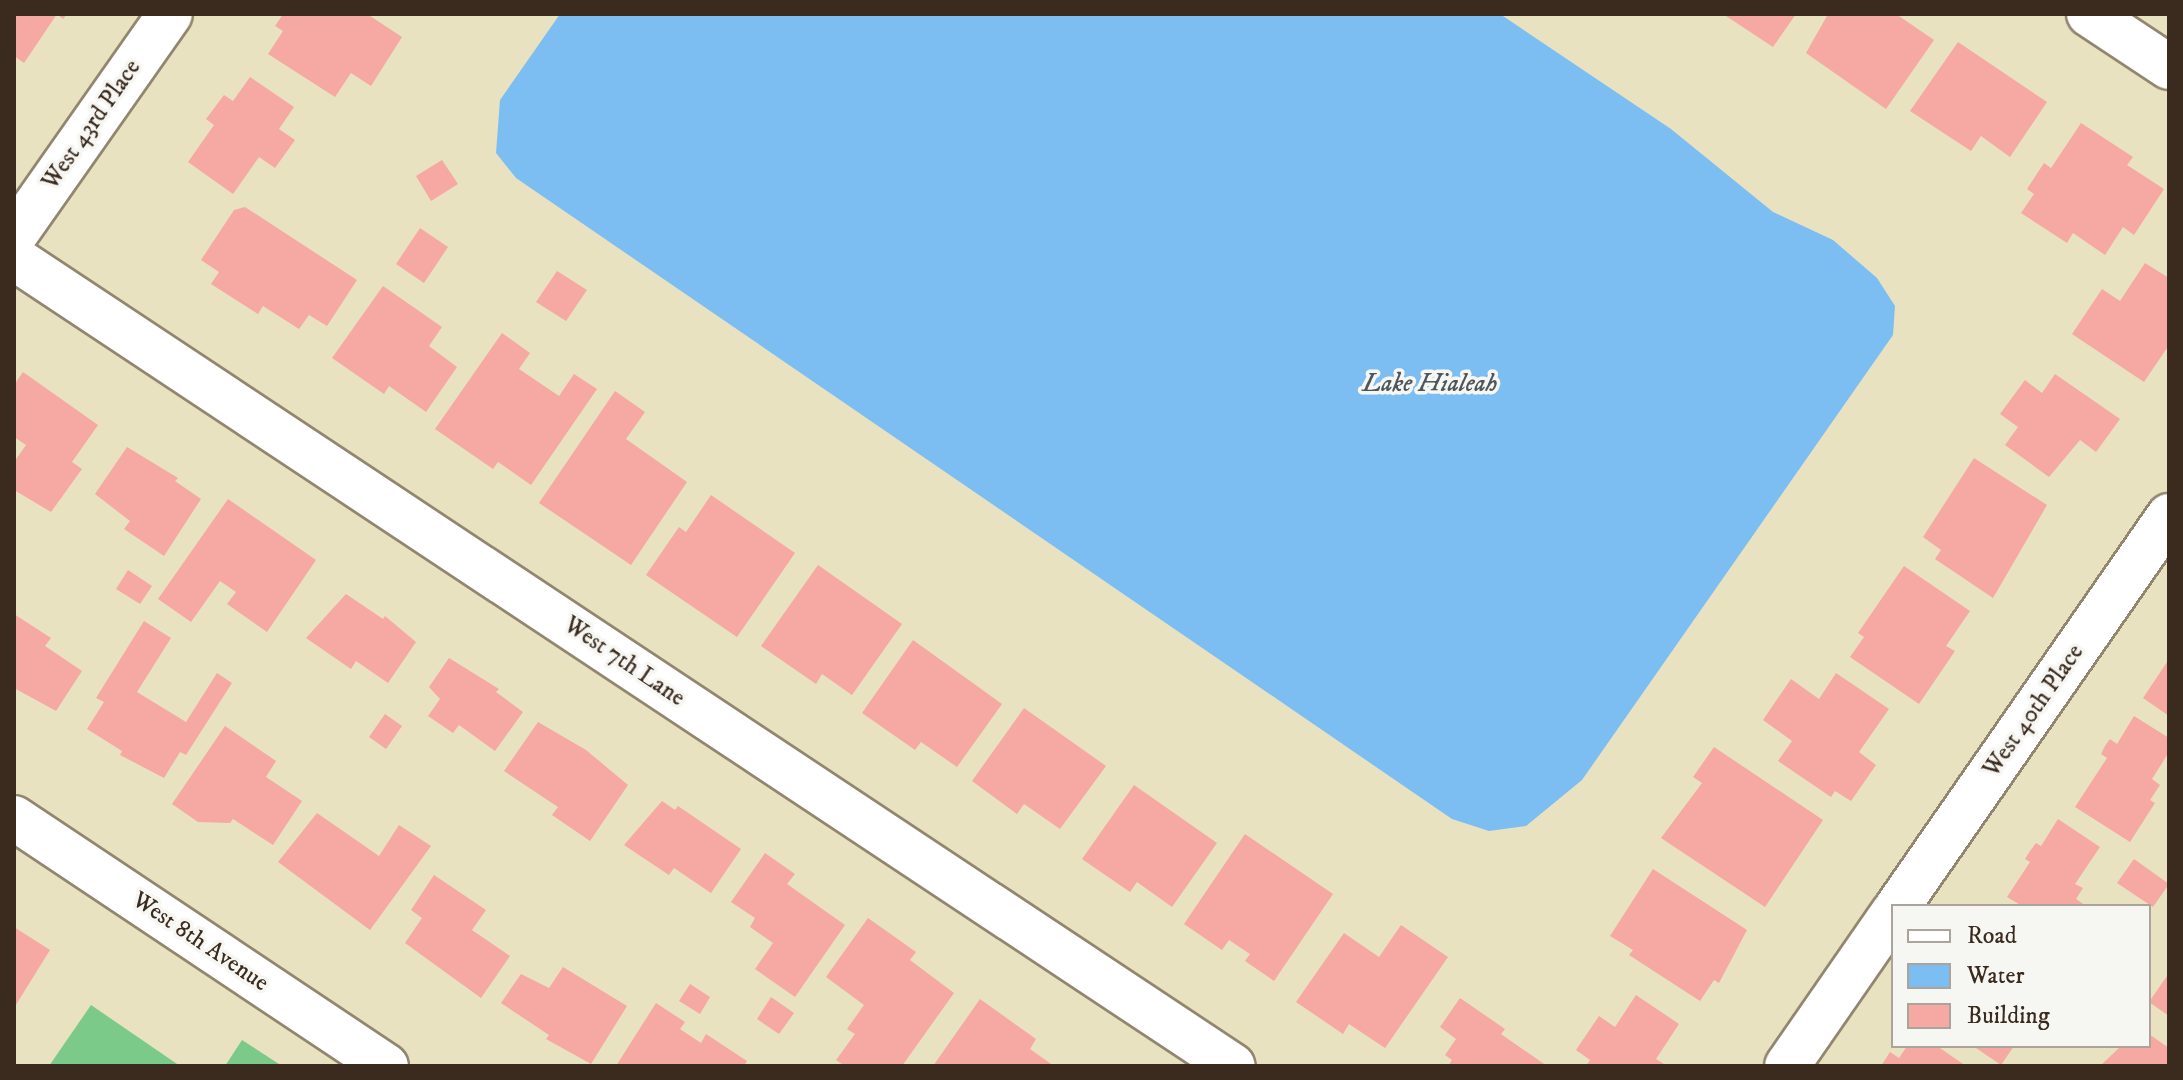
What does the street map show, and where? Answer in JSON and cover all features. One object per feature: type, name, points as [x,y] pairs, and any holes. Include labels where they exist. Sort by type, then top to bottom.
[{"type":"street","name":"West 43rd Place","points":[[14,236],[170,14]]},
{"type":"street","points":[[2089,14],[2169,67]]},
{"type":"street","name":"West 7th Lane","points":[[14,258],[1233,1066]]},
{"type":"street","name":"West 40th Place","points":[[1899,904],[2169,516]]},
{"type":"street","name":"West 8th Avenue","points":[[16,822],[386,1066]]},
{"type":"street","points":[[1787,1066],[1891,916]]},
{"type":"green space","points":[[91,1005],[180,1066],[49,1066]]},
{"type":"green space","points":[[242,1040],[282,1066],[225,1066]]},
{"type":"water","name":"Lake Hialeah","points":[[560,14],[1500,14],[1671,129],[1773,212],[1833,240],[1877,278],[1895,306],[1893,335],[1582,780],[1526,826],[1489,831],[1452,819],[516,178],[496,153],[500,100]]},
{"type":"building","points":[[14,14],[57,14],[24,63],[14,56]]},
{"type":"building","points":[[283,14],[367,14],[402,37],[371,86],[351,73],[335,97],[268,54],[283,31],[275,26]]},
{"type":"building","points":[[1723,14],[1796,14],[1773,47]]},
{"type":"building","points":[[1828,14],[1896,14],[1934,40],[1886,109],[1806,53]]},
{"type":"building","points":[[1958,42],[2047,102],[2010,157],[1981,136],[1971,151],[1910,111]]},
{"type":"building","points":[[250,77],[294,107],[279,129],[295,140],[275,168],[259,157],[233,194],[188,162],[214,125],[206,119],[224,95],[233,101]]},
{"type":"building","points":[[2081,123],[2133,157],[2127,165],[2164,189],[2134,235],[2123,227],[2105,255],[2073,233],[2067,243],[2021,213],[2034,194],[2027,189],[2044,163],[2051,168]]},
{"type":"building","points":[[442,160],[458,184],[431,201],[416,176]]},
{"type":"building","points":[[245,207],[357,280],[327,326],[309,315],[299,329],[263,306],[258,314],[211,284],[219,272],[201,260],[234,210]]},
{"type":"building","points":[[420,228],[448,247],[424,283],[396,264]]},
{"type":"building","points":[[2145,263],[2169,278],[2169,345],[2144,382],[2072,334],[2102,289],[2120,301]]},
{"type":"building","points":[[557,271],[587,290],[566,321],[536,302]]},
{"type":"building","points":[[383,286],[442,327],[429,346],[457,367],[426,412],[389,386],[384,394],[332,358]]},
{"type":"building","points":[[502,333],[530,353],[519,369],[559,396],[574,374],[597,389],[531,485],[498,462],[493,469],[435,429]]},
{"type":"building","points":[[23,372],[98,425],[72,462],[82,469],[51,512],[14,490],[14,462],[26,445],[14,437],[14,385]]},
{"type":"building","points":[[2055,374],[2120,419],[2096,452],[2080,440],[2049,477],[2005,445],[2018,427],[2000,414],[2025,380],[2042,393]]},
{"type":"building","points":[[615,391],[645,412],[626,439],[687,482],[631,565],[539,503]]},
{"type":"building","points":[[127,447],[178,478],[175,481],[201,499],[164,556],[124,529],[130,521],[95,494]]},
{"type":"building","points":[[1974,458],[2047,505],[1993,598],[1935,559],[1941,550],[1923,537]]},
{"type":"building","points":[[711,495],[795,553],[737,637],[646,575],[679,527],[686,532]]},
{"type":"building","points":[[228,499],[316,560],[267,632],[227,604],[236,592],[220,581],[191,622],[158,599]]},
{"type":"building","points":[[818,565],[902,624],[852,695],[822,674],[816,684],[761,646]]},
{"type":"building","points":[[1904,566],[1970,611],[1946,646],[1955,651],[1919,704],[1850,657],[1864,637],[1858,633]]},
{"type":"building","points":[[128,570],[152,586],[140,604],[116,589]]},
{"type":"building","points":[[346,594],[383,619],[385,616],[416,642],[388,683],[356,661],[351,669],[306,638]]},
{"type":"building","points":[[14,614],[51,638],[45,646],[82,671],[56,711],[14,688]]},
{"type":"building","points":[[144,621],[171,638],[137,692],[186,722],[217,673],[232,683],[186,755],[180,752],[164,778],[120,755],[122,751],[87,729],[104,702],[96,698]]},
{"type":"building","points":[[913,640],[1002,704],[957,767],[921,742],[915,750],[862,713]]},
{"type":"building","points":[[449,658],[499,689],[496,692],[523,712],[495,751],[459,725],[453,733],[428,716],[440,699],[429,687]]},
{"type":"building","points":[[2169,659],[2169,716],[2143,698]]},
{"type":"building","points":[[1836,673],[1889,709],[1859,752],[1876,765],[1851,801],[1835,791],[1831,797],[1778,761],[1792,741],[1763,720],[1791,679],[1819,699]]},
{"type":"building","points":[[1024,708],[1106,766],[1060,829],[1024,804],[1017,814],[972,781]]},
{"type":"building","points":[[385,714],[402,726],[386,749],[369,737]]},
{"type":"building","points":[[2134,716],[2169,738],[2169,752],[2152,779],[2160,785],[2150,800],[2155,803],[2130,842],[2075,807],[2107,758],[2101,754],[2105,746],[2110,739],[2117,744]]},
{"type":"building","points":[[538,722],[586,750],[628,785],[590,841],[552,815],[558,807],[504,771]]},
{"type":"building","points":[[225,726],[276,761],[266,777],[302,801],[273,845],[233,819],[230,823],[198,822],[172,804]]},
{"type":"building","points":[[1714,747],[1823,820],[1765,907],[1661,838],[1702,783],[1693,777]]},
{"type":"building","points":[[1134,785],[1217,843],[1172,907],[1137,882],[1130,892],[1082,859]]},
{"type":"building","points":[[662,801],[675,810],[678,806],[741,849],[711,893],[674,868],[669,875],[624,845]]},
{"type":"building","points":[[317,813],[379,856],[399,825],[431,846],[370,930],[278,862]]},
{"type":"building","points":[[2058,819],[2100,847],[2075,884],[2083,888],[2076,899],[2083,904],[2019,904],[2007,897],[2030,862],[2025,859],[2030,851],[2036,843],[2041,846]]},
{"type":"building","points":[[1245,834],[1333,894],[1274,981],[1245,961],[1250,954],[1229,940],[1222,950],[1184,924]]},
{"type":"building","points":[[765,853],[795,874],[787,884],[845,925],[795,997],[755,969],[773,943],[750,927],[755,918],[731,902]]},
{"type":"building","points":[[2134,859],[2169,884],[2153,907],[2117,883]]},
{"type":"building","points":[[1653,869],[1747,930],[1719,983],[1714,980],[1700,1001],[1629,955],[1633,950],[1610,936]]},
{"type":"building","points":[[434,875],[486,910],[472,930],[510,956],[481,998],[405,943],[422,918],[411,910]]},
{"type":"building","points":[[868,918],[916,952],[910,960],[954,993],[902,1066],[845,1066],[836,1060],[855,1034],[847,1029],[864,1005],[826,977]]},
{"type":"building","points":[[1401,925],[1448,957],[1385,1048],[1349,1024],[1343,1034],[1296,1002],[1344,933],[1379,957]]},
{"type":"building","points":[[14,927],[50,950],[14,1008]]},
{"type":"building","points":[[563,967],[627,1006],[591,1064],[546,1039],[549,1035],[501,1003],[521,974],[549,988]]},
{"type":"building","points":[[2169,973],[2169,1016],[2151,1003]]},
{"type":"building","points":[[690,984],[710,997],[700,1014],[679,1001]]},
{"type":"building","points":[[1636,995],[1679,1024],[1656,1059],[1667,1066],[1586,1066],[1590,1060],[1576,1050],[1599,1016],[1615,1027]]},
{"type":"building","points":[[771,997],[794,1013],[779,1034],[757,1019]]},
{"type":"building","points":[[1460,998],[1505,1029],[1501,1034],[1547,1066],[1448,1066],[1452,1060],[1445,1055],[1456,1039],[1440,1027]]},
{"type":"building","points":[[980,999],[1036,1039],[1030,1049],[1054,1066],[933,1066]]},
{"type":"building","points":[[656,1003],[685,1022],[680,1029],[701,1043],[706,1034],[747,1061],[744,1066],[616,1066]]},
{"type":"building","points":[[2151,1035],[2169,1048],[2169,1066],[2100,1066],[2119,1048],[2151,1048]]},
{"type":"building","points":[[1906,1048],[1940,1048],[1966,1066],[1881,1066],[1890,1052],[1899,1058]]},
{"type":"building","points":[[1976,1048],[2013,1048],[2001,1065]]}]
